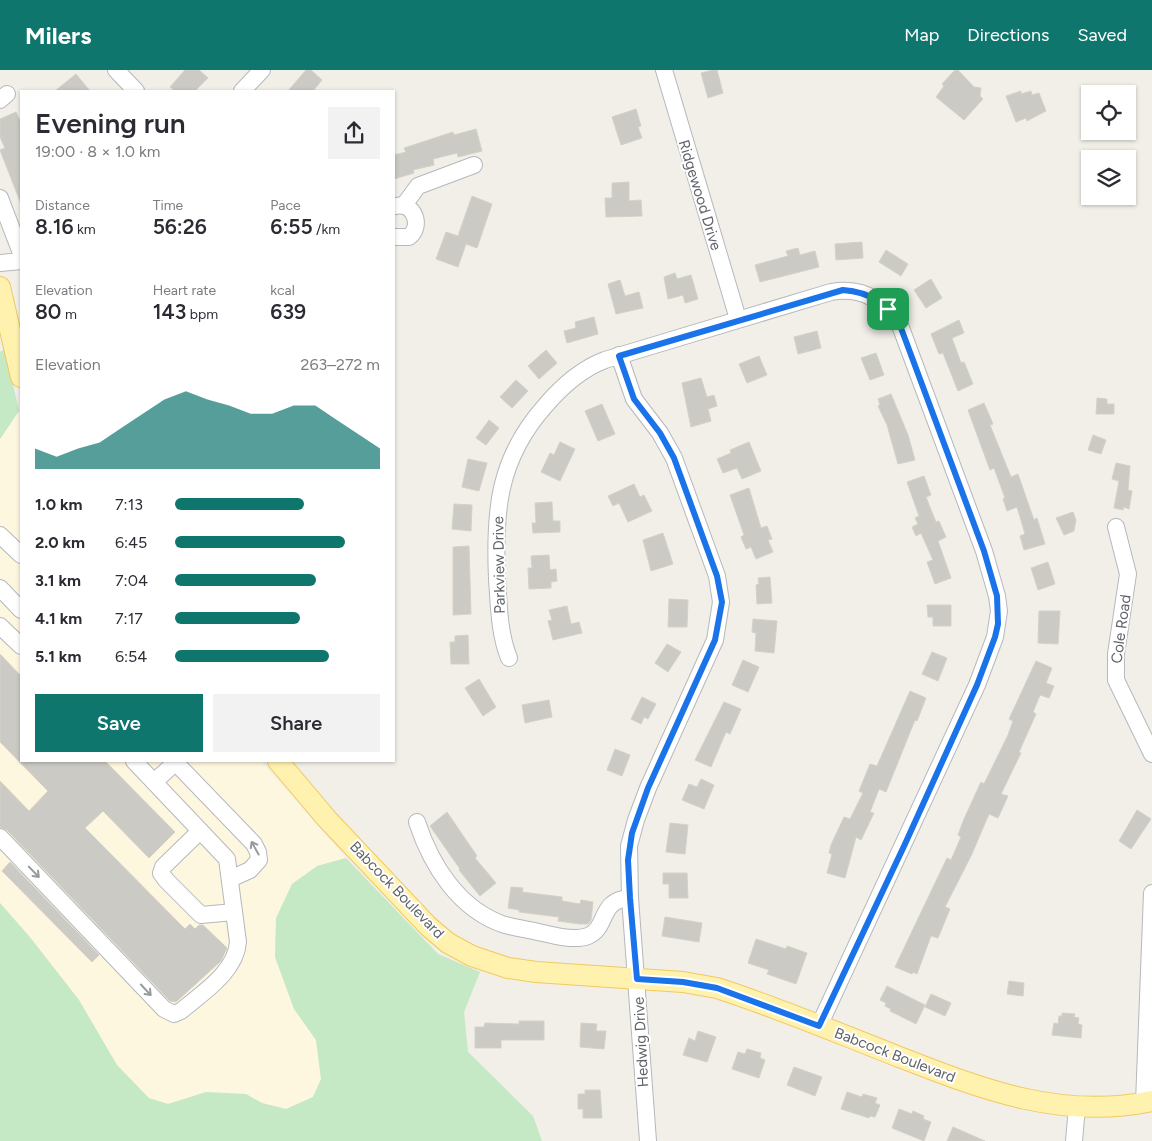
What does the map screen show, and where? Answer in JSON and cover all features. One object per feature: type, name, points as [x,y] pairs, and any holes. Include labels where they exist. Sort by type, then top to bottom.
[{"type":"main road","points":[[0,287],[3,310],[20,373]]},
{"type":"main road","name":"Babcock Boulevard","points":[[279,762],[414,912],[448,943],[472,956],[508,968],[575,976],[683,982],[717,988],[990,1090],[1036,1102],[1110,1107],[1148,1102]]},
{"type":"street","points":[[116,70],[135,90]]},
{"type":"street","points":[[243,90],[262,70]]},
{"type":"street","name":"Ridgewood Drive","points":[[664,70],[738,319]]},
{"type":"street","points":[[395,237],[409,237],[416,228],[414,213],[399,206],[418,186],[474,165]]},
{"type":"street","points":[[0,198],[20,250]]},
{"type":"street","points":[[0,263],[20,261]]},
{"type":"street","name":"Parkview Drive","points":[[509,658],[501,630],[496,560],[496,517],[502,478],[526,428],[552,398],[592,365],[738,319],[843,290],[868,294],[888,309],[901,328],[984,551],[997,596],[998,611],[995,637],[977,685],[905,844],[819,1026]]},
{"type":"street","name":"Hedwig Drive","points":[[619,356],[634,399],[660,433],[674,458],[717,576],[722,602],[715,640],[636,820],[630,846],[630,898],[648,1141]]},
{"type":"street","name":"Cole Road","points":[[1116,527],[1128,574],[1116,654],[1116,680],[1152,754]]},
{"type":"street","points":[[0,535],[20,554]]},
{"type":"street","points":[[0,588],[20,609]]},
{"type":"street","points":[[0,626],[20,645]]},
{"type":"street","points":[[0,837],[164,1009],[174,1014],[185,1008],[227,970],[237,955],[238,942],[227,859],[135,762]]},
{"type":"street","points":[[154,782],[176,762],[254,844],[259,860],[250,870],[230,879]]},
{"type":"street","points":[[417,822],[432,861],[445,880],[472,907],[504,924],[548,934],[582,938],[590,935],[596,929],[612,902],[618,899],[630,898]]},
{"type":"street","points":[[200,831],[163,867],[162,873],[166,880],[201,915],[234,912]]},
{"type":"street","points":[[1148,1102],[1152,893]]},
{"type":"street","points":[[1074,1141],[1077,1106]]},
{"type":"shaded area","points":[[19,411],[20,762],[262,762],[346,858],[317,866],[276,918],[275,957],[294,1009],[316,1040],[321,1079],[313,1097],[286,1109],[262,1103],[246,1094],[184,1100],[168,1104],[149,1099],[117,1065],[79,1000],[29,936],[0,903],[0,439]]},
{"type":"green space","points":[[5,349],[19,411],[0,439],[0,352]]},
{"type":"green space","points":[[346,858],[438,954],[480,972],[464,1012],[468,1052],[533,1116],[542,1141],[0,1141],[0,903],[29,936],[79,1000],[117,1065],[149,1098],[168,1104],[206,1092],[246,1094],[262,1103],[286,1109],[313,1097],[321,1079],[316,1040],[294,1009],[275,957],[276,918],[292,884],[317,866]]},
{"type":"building","points":[[185,70],[199,70],[208,78],[196,90],[174,90],[170,87]]},
{"type":"building","points":[[306,70],[311,70],[322,80],[314,90],[289,90]]},
{"type":"building","points":[[717,70],[723,93],[708,98],[701,73]]},
{"type":"building","points":[[955,70],[958,70],[974,87],[981,88],[980,96],[983,99],[964,120],[936,97],[944,86],[942,84]]},
{"type":"building","points":[[76,74],[89,90],[56,90]]},
{"type":"building","points":[[1021,91],[1021,94],[1031,91],[1032,95],[1039,93],[1046,111],[1027,121],[1026,118],[1016,122],[1006,96]]},
{"type":"building","points":[[636,109],[641,126],[638,127],[642,138],[621,145],[612,117]]},
{"type":"building","points":[[16,112],[20,121],[20,201],[0,150],[5,148],[0,137],[0,119]]},
{"type":"building","points":[[476,129],[482,151],[458,157],[457,153],[433,159],[434,165],[413,170],[414,173],[395,179],[395,155],[406,152],[404,148],[453,132],[454,135]]},
{"type":"building","points":[[629,182],[629,201],[641,200],[642,216],[606,217],[605,198],[612,198],[612,183]]},
{"type":"building","points":[[472,196],[492,204],[477,248],[466,244],[458,267],[436,259],[446,232],[458,236]]},
{"type":"building","points":[[862,242],[863,258],[836,260],[835,244]]},
{"type":"building","points":[[798,248],[800,255],[815,251],[819,267],[760,282],[755,265],[788,256],[786,251]]},
{"type":"building","points":[[886,250],[908,264],[901,276],[879,262]]},
{"type":"building","points":[[675,273],[677,279],[691,275],[698,299],[685,303],[683,295],[668,299],[664,277]]},
{"type":"building","points":[[931,279],[942,298],[926,308],[914,290]]},
{"type":"building","points":[[620,280],[625,296],[639,292],[643,308],[616,314],[608,284]]},
{"type":"building","points":[[594,317],[598,334],[567,343],[564,331],[576,328],[575,322]]},
{"type":"building","points":[[959,320],[964,333],[952,338],[961,363],[964,362],[973,384],[958,391],[943,353],[939,354],[931,334]]},
{"type":"building","points":[[817,331],[821,348],[798,354],[794,337]]},
{"type":"building","points":[[546,350],[557,363],[539,379],[528,366]]},
{"type":"building","points":[[876,353],[884,375],[870,380],[861,358]]},
{"type":"building","points":[[759,356],[767,375],[747,383],[739,364]]},
{"type":"building","points":[[701,378],[707,397],[714,395],[717,406],[708,409],[711,421],[691,427],[682,383]]},
{"type":"building","points":[[516,380],[528,391],[512,408],[500,397]]},
{"type":"building","points":[[891,394],[908,435],[915,460],[898,464],[887,425],[878,406],[880,405],[878,399]]},
{"type":"building","points":[[1097,398],[1107,399],[1107,404],[1114,404],[1114,414],[1096,414]]},
{"type":"building","points":[[984,403],[993,424],[990,425],[1011,477],[1018,474],[1034,520],[1037,518],[1045,544],[1024,550],[1020,536],[1025,534],[1017,507],[1007,511],[1003,499],[1005,498],[994,468],[990,470],[968,410]]},
{"type":"building","points":[[602,404],[615,434],[598,441],[585,411]]},
{"type":"building","points":[[489,420],[499,428],[486,445],[476,438]]},
{"type":"building","points":[[1093,435],[1106,440],[1101,454],[1088,450]]},
{"type":"building","points":[[560,442],[575,449],[560,481],[541,472],[550,453],[554,455]]},
{"type":"building","points":[[749,442],[761,471],[742,479],[737,468],[723,473],[717,459],[731,453],[730,450]]},
{"type":"building","points":[[468,459],[487,463],[479,491],[462,487]]},
{"type":"building","points":[[1116,463],[1130,466],[1128,490],[1132,491],[1129,509],[1124,507],[1123,510],[1114,508],[1119,481],[1112,479]]},
{"type":"building","points":[[924,476],[931,495],[926,497],[936,522],[939,521],[946,537],[938,541],[951,578],[935,584],[927,562],[933,560],[921,533],[916,536],[912,527],[918,524],[915,518],[919,516],[907,482]]},
{"type":"building","points":[[634,484],[640,497],[644,495],[652,511],[628,522],[619,503],[613,506],[608,496]]},
{"type":"building","points":[[749,488],[761,528],[767,526],[772,539],[768,540],[773,552],[756,559],[751,547],[746,549],[741,537],[744,535],[730,495]]},
{"type":"building","points":[[552,502],[553,521],[560,521],[560,532],[533,533],[532,523],[536,523],[535,503]]},
{"type":"building","points":[[454,504],[472,505],[471,531],[452,529]]},
{"type":"building","points":[[1073,512],[1076,520],[1074,531],[1064,535],[1056,518]]},
{"type":"building","points":[[663,533],[673,564],[651,571],[643,540]]},
{"type":"building","points":[[469,546],[471,614],[453,615],[453,547]]},
{"type":"building","points":[[549,555],[550,570],[556,569],[557,581],[551,582],[551,588],[529,589],[528,568],[532,568],[531,556]]},
{"type":"building","points":[[1048,562],[1055,584],[1038,590],[1031,568]]},
{"type":"building","points":[[770,577],[772,603],[757,604],[756,585],[759,584],[758,578]]},
{"type":"building","points":[[669,599],[688,600],[687,627],[668,627]]},
{"type":"building","points":[[927,605],[951,605],[951,626],[933,626],[933,617],[928,617]]},
{"type":"building","points":[[567,606],[571,624],[579,622],[582,633],[553,640],[548,621],[552,620],[549,610]]},
{"type":"building","points":[[1039,611],[1060,611],[1058,644],[1038,643]]},
{"type":"building","points":[[753,619],[777,621],[774,653],[755,651],[756,633],[752,632]]},
{"type":"building","points":[[468,635],[469,664],[451,664],[450,642],[455,642],[455,636]]},
{"type":"building","points":[[667,644],[681,652],[668,672],[655,663]]},
{"type":"building","points":[[932,652],[947,658],[938,681],[922,674]]},
{"type":"building","points":[[0,654],[20,675],[20,762],[106,762],[175,832],[149,858],[103,811],[85,828],[185,929],[190,924],[195,929],[199,925],[203,925],[227,948],[221,961],[176,1002],[170,1001],[7,830],[0,827],[0,781],[29,811],[48,791],[0,742]]},
{"type":"building","points":[[743,660],[759,667],[748,692],[732,685]]},
{"type":"building","points":[[1036,661],[1052,668],[1046,683],[1054,686],[1049,698],[1040,695],[1033,712],[1036,714],[1019,752],[1021,753],[1001,794],[1008,796],[998,818],[989,814],[971,856],[945,907],[950,909],[938,938],[931,936],[917,974],[913,972],[912,974],[895,967],[947,858],[951,860],[961,837],[958,835],[964,819],[981,782],[984,784],[1008,735],[1013,721],[1009,719]]},
{"type":"building","points":[[479,679],[496,707],[483,716],[465,688]]},
{"type":"building","points":[[910,691],[926,698],[917,721],[915,720],[886,792],[879,789],[870,812],[874,813],[861,840],[856,837],[845,878],[827,873],[832,854],[829,853],[831,845],[844,817],[850,819],[863,793],[859,791],[870,764],[877,766]]},
{"type":"building","points":[[642,697],[656,704],[648,719],[644,717],[641,724],[631,719]]},
{"type":"building","points":[[549,700],[552,717],[525,723],[522,705]]},
{"type":"building","points":[[724,702],[741,709],[730,734],[726,732],[711,767],[695,760]]},
{"type":"building","points":[[615,749],[630,755],[622,776],[607,770]]},
{"type":"building","points":[[701,779],[714,785],[704,809],[682,800],[689,784],[697,787]]},
{"type":"building","points":[[1137,810],[1151,819],[1131,849],[1119,841]]},
{"type":"building","points":[[447,812],[477,856],[475,858],[496,883],[480,896],[459,870],[430,826]]},
{"type":"building","points":[[670,823],[688,825],[685,854],[666,852]]},
{"type":"building","points":[[10,862],[99,955],[92,962],[2,871]]},
{"type":"building","points":[[663,873],[687,873],[688,898],[669,898],[669,884],[663,884]]},
{"type":"building","points":[[511,887],[523,888],[522,892],[562,897],[562,901],[580,904],[581,900],[593,902],[591,920],[588,924],[558,921],[559,917],[519,912],[519,910],[508,908]]},
{"type":"building","points":[[665,917],[702,923],[699,942],[662,936]]},
{"type":"building","points":[[756,939],[786,949],[787,946],[807,953],[796,984],[767,974],[769,970],[748,963]]},
{"type":"building","points":[[1009,981],[1024,983],[1023,996],[1007,994]]},
{"type":"building","points":[[887,986],[925,1005],[916,1024],[890,1011],[891,1009],[885,1006],[886,1003],[880,1000]]},
{"type":"building","points":[[931,994],[951,1003],[945,1016],[925,1007]]},
{"type":"building","points":[[1062,1013],[1075,1014],[1074,1017],[1079,1018],[1078,1024],[1082,1025],[1081,1038],[1052,1035],[1054,1023],[1058,1024],[1059,1016],[1062,1016]]},
{"type":"building","points":[[519,1021],[544,1021],[544,1040],[501,1040],[501,1048],[475,1048],[475,1027],[484,1027],[485,1023],[519,1024]]},
{"type":"building","points":[[581,1023],[597,1024],[596,1031],[606,1031],[604,1049],[580,1047]]},
{"type":"building","points":[[698,1031],[716,1037],[707,1062],[683,1055],[689,1038],[695,1041]]},
{"type":"building","points":[[747,1049],[761,1053],[760,1058],[765,1060],[759,1078],[732,1069],[738,1052],[745,1054]]},
{"type":"building","points":[[794,1067],[822,1077],[815,1096],[787,1085]]},
{"type":"building","points":[[585,1090],[600,1090],[602,1118],[583,1118],[583,1109],[578,1109],[578,1094],[585,1094]]},
{"type":"building","points":[[847,1092],[862,1097],[863,1094],[877,1098],[875,1103],[880,1105],[875,1117],[870,1116],[869,1118],[841,1109]]},
{"type":"building","points":[[899,1109],[912,1114],[913,1111],[924,1116],[923,1119],[931,1122],[924,1141],[892,1128]]},
{"type":"building","points":[[953,1127],[985,1141],[947,1141]]},
{"type":"route","points":[[843,290],[868,294],[879,300],[888,309],[901,328],[939,436],[984,551],[997,596],[998,624],[977,685],[905,844],[819,1026],[717,988],[666,980],[637,979],[628,860],[632,833],[648,788],[715,640],[719,627],[722,602],[717,576],[674,458],[660,433],[642,412],[634,399],[619,356],[738,319],[843,290]]}]
